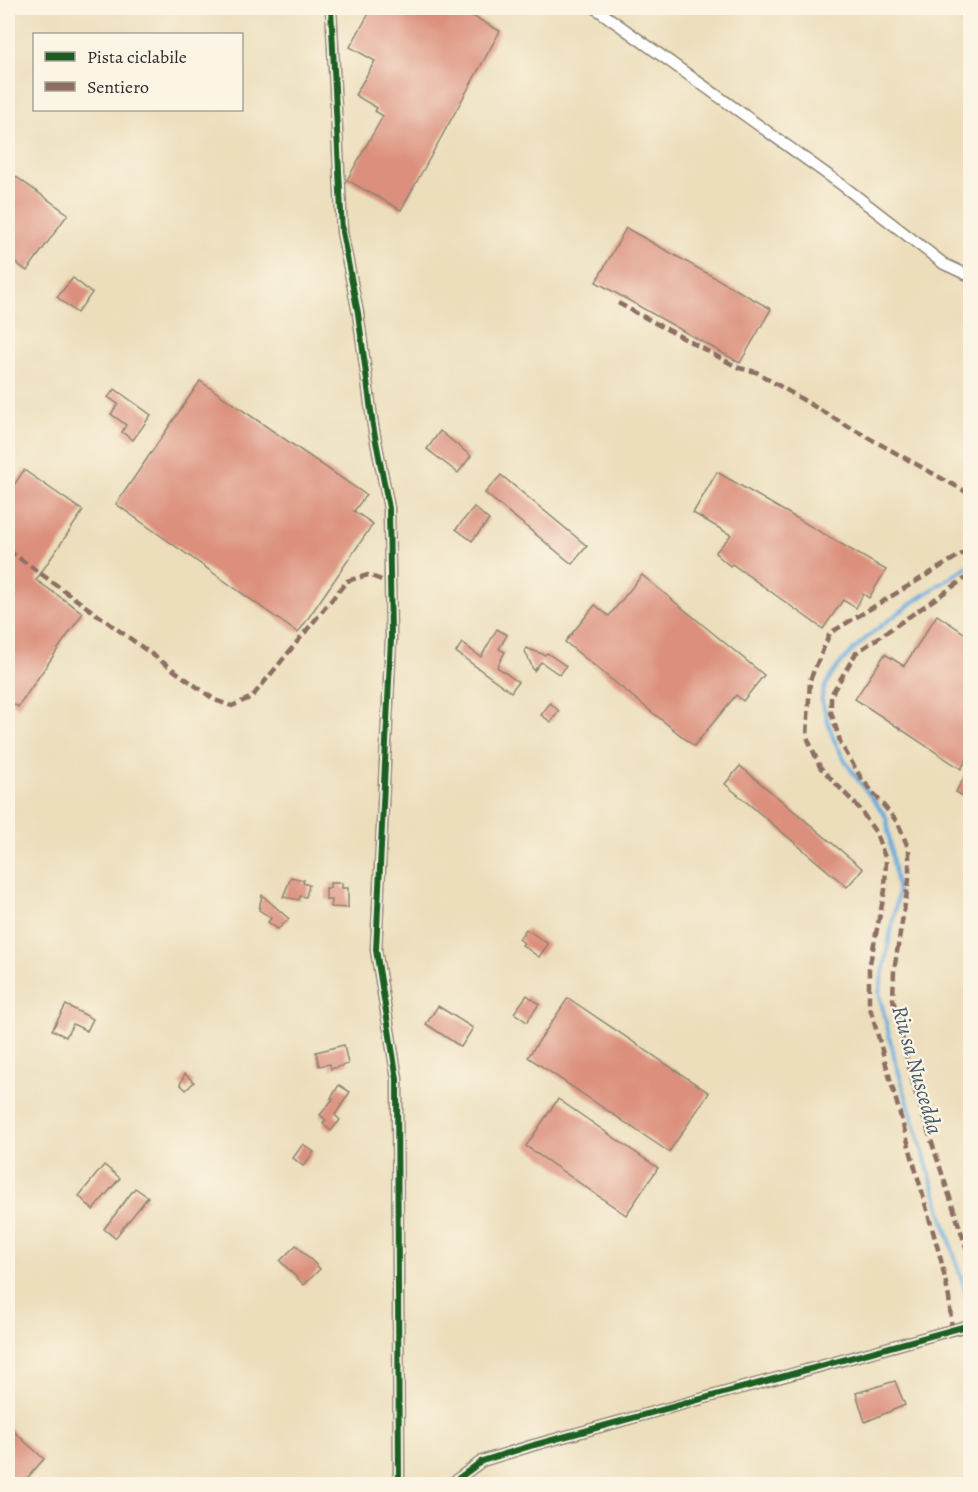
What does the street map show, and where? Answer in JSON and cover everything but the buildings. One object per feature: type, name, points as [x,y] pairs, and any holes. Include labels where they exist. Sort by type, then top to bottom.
[{"type":"street","points":[[330,8],[342,232],[358,313],[373,426],[389,508],[391,639],[376,950],[397,1079],[399,1485]]},
{"type":"street","points":[[596,8],[842,184],[944,264],[970,276]]},
{"type":"street","points":[[451,1485],[482,1461],[970,1325]]},
{"type":"waterway","name":"Riu sa Nuscedda","points":[[961,8],[970,51]]},
{"type":"waterway","name":"Riu sa Nuscedda","points":[[970,565],[909,605],[862,642],[829,679],[822,697],[836,744],[859,781],[886,817],[898,894],[879,993],[895,1060],[970,1307]]},
{"type":"marked path","points":[[618,303],[739,368],[756,372],[970,494]]},
{"type":"marked path","points":[[952,1330],[949,1298],[941,1260],[869,1004],[869,968],[885,890],[886,860],[876,833],[860,809],[820,767],[807,737],[810,680],[830,633],[970,549]]},
{"type":"marked path","points":[[8,550],[215,700],[232,706],[252,697],[347,581],[368,575],[390,583]]},
{"type":"marked path","points":[[970,575],[856,653],[831,695],[831,712],[841,744],[861,778],[898,823],[909,850],[909,880],[894,970],[893,999],[914,1088],[970,1259]]},
{"type":"cycle path","points":[[331,8],[342,232],[358,313],[373,426],[389,508],[391,639],[376,950],[397,1079],[399,1484]]},
{"type":"cycle path","points":[[451,1484],[482,1461],[534,1445],[970,1325]]}]
